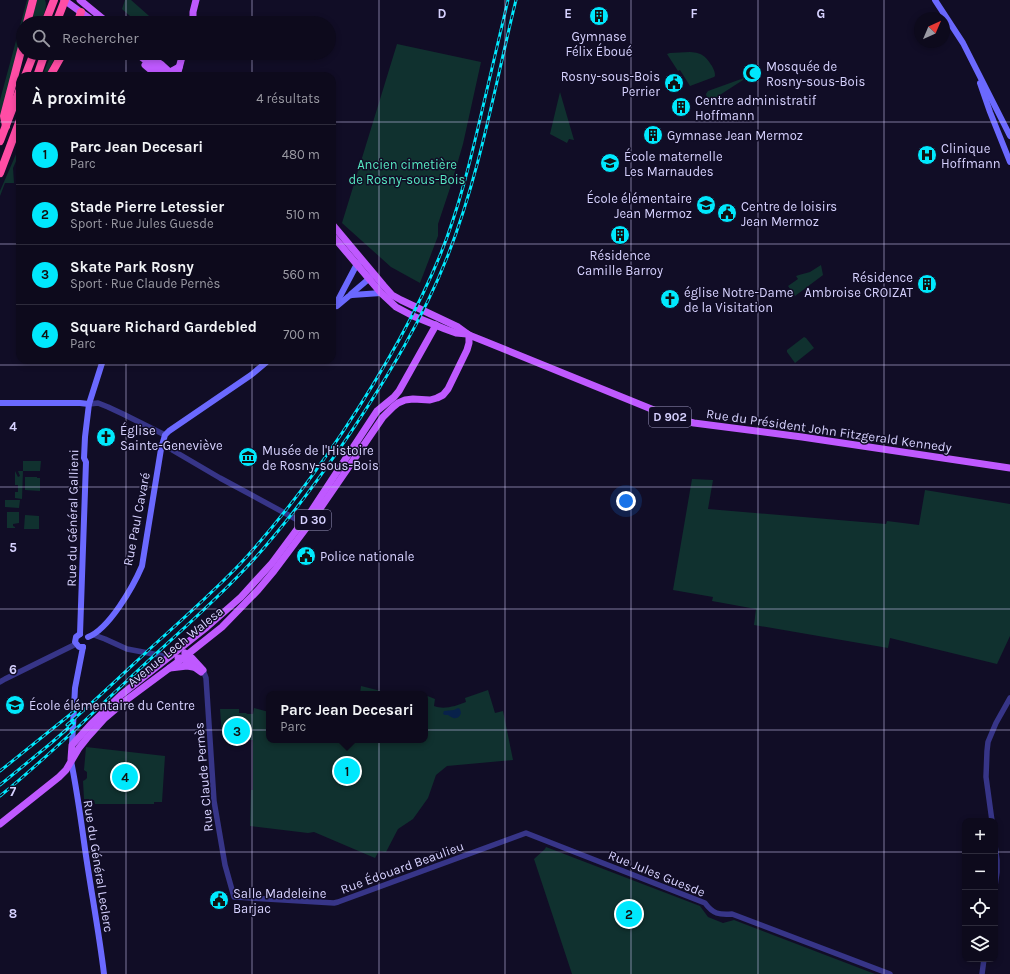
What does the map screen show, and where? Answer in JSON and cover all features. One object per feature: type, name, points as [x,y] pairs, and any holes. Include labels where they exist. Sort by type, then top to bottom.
[{"type":"highway","points":[[30,16],[33,0]]},
{"type":"highway","points":[[49,16],[54,0]]},
{"type":"highway","points":[[59,16],[64,0]]},
{"type":"highway","points":[[6,126],[4,116],[19,60]]},
{"type":"highway","points":[[27,72],[31,60]]},
{"type":"highway","points":[[38,72],[43,60]]},
{"type":"highway","points":[[52,72],[59,60]]},
{"type":"highway","points":[[0,141],[16,100]]},
{"type":"highway","points":[[0,173],[16,131]]},
{"type":"highway","points":[[5,162],[16,143]]},
{"type":"main road","points":[[64,0],[87,16]]},
{"type":"main road","points":[[80,0],[84,14]]},
{"type":"main road","points":[[80,0],[99,16]]},
{"type":"main road","points":[[193,16],[196,0]]},
{"type":"main road","points":[[935,0],[963,43],[1010,136]]},
{"type":"main road","points":[[139,60],[153,72]]},
{"type":"main road","points":[[145,60],[157,69],[166,72]]},
{"type":"main road","points":[[155,60],[170,72]]},
{"type":"main road","points":[[178,72],[181,60]]},
{"type":"main road","points":[[975,66],[990,112],[1010,162]]},
{"type":"main road","points":[[174,72],[179,68]]},
{"type":"main road","name":"D 902","points":[[336,229],[365,264],[381,293],[396,307],[421,320],[456,333],[469,334]]},
{"type":"main road","name":"D 902","points":[[336,240],[357,264],[384,286],[392,295],[408,305],[458,327],[469,334]]},
{"type":"main road","points":[[336,303],[357,264],[360,262],[365,264]]},
{"type":"main road","points":[[336,306],[372,277]]},
{"type":"main road","points":[[349,296],[354,294],[381,293]]},
{"type":"main road","name":"D 30","points":[[399,391],[436,325]]},
{"type":"main road","points":[[399,391],[400,396],[405,400],[430,400],[443,395],[448,389],[469,343],[469,334]]},
{"type":"main road","name":"Rue du Président John Fitzgerald Kennedy","points":[[469,334],[686,422],[802,437],[1010,468]]},
{"type":"main road","points":[[466,350],[473,345],[484,341]]},
{"type":"main road","name":"Rue du Général Gallieni","points":[[80,634],[86,462],[84,458],[84,445],[89,404],[102,364]]},
{"type":"main road","points":[[165,435],[251,375],[264,364]]},
{"type":"main road","name":"Avenue Lech Walesa","points":[[0,824],[60,777],[79,748],[105,718],[125,701],[170,668],[183,653],[241,597],[305,524],[310,513],[377,412],[399,391]]},
{"type":"main road","name":"Avenue Lech Walesa","points":[[183,653],[197,641],[222,627],[258,590],[274,571],[305,524],[383,417],[398,403],[405,400]]},
{"type":"main road","points":[[0,403],[89,404]]},
{"type":"main road","name":"Rue Paul Cavaré","points":[[91,636],[100,630],[116,611],[136,580],[142,566],[162,444],[165,435]]},
{"type":"main road","points":[[197,625],[197,657],[202,671]]},
{"type":"main road","points":[[71,761],[75,688],[83,647],[86,646],[91,636],[80,634],[76,637],[76,644],[79,647],[83,647]]},
{"type":"main road","points":[[183,653],[202,671]]},
{"type":"main road","points":[[164,656],[183,653]]},
{"type":"main road","points":[[183,653],[193,667]]},
{"type":"main road","name":"Avenue Lech Walesa","points":[[73,741],[164,656]]},
{"type":"main road","points":[[170,668],[187,666],[202,671]]},
{"type":"main road","name":"Rue du Général Leclerc","points":[[71,761],[98,926],[104,974]]},
{"type":"street","points":[[89,404],[96,403],[108,407],[165,435]]},
{"type":"street","points":[[162,444],[216,476],[305,524]]},
{"type":"street","points":[[91,636],[105,639],[127,649],[164,656]]},
{"type":"street","points":[[0,682],[76,644]]},
{"type":"street","name":"Rue Claude Pernès","points":[[202,671],[206,678],[214,801],[225,865],[234,897]]},
{"type":"street","points":[[992,818],[986,778],[988,742],[996,723],[1010,698]]},
{"type":"street","name":"Rue Édouard Beaulieu","points":[[234,897],[334,903],[526,833]]},
{"type":"street","name":"Rue Jules Guesde","points":[[526,833],[705,903],[717,914],[732,914],[890,974]]},
{"type":"street","points":[[982,974],[984,962]]},
{"type":"green space","points":[[27,0],[30,0],[26,16],[23,16]]},
{"type":"green space","points":[[37,0],[45,0],[46,6],[43,16],[33,16]]},
{"type":"green space","points":[[125,0],[131,0],[149,16],[130,16],[122,9]]},
{"type":"green space","points":[[16,41],[16,60],[7,100],[0,121],[0,100]]},
{"type":"green space","name":"Ancien cimetière de Rosny-sous-Bois","points":[[397,44],[481,62],[463,144],[438,224],[438,236],[420,283],[391,267],[342,223]]},
{"type":"green space","points":[[690,52],[701,54],[705,57],[712,66],[715,75],[714,77],[690,86],[680,70],[678,71],[667,54]]},
{"type":"green space","points":[[49,60],[54,60],[48,72],[44,72]]},
{"type":"green space","points":[[744,78],[712,100],[707,98],[706,94],[708,91]]},
{"type":"green space","points":[[560,92],[574,140],[569,139],[567,143],[550,134]]},
{"type":"green space","points":[[16,154],[16,161],[13,168],[14,183],[5,183],[0,196],[0,191]]},
{"type":"green space","points":[[821,265],[823,275],[795,296],[788,286],[798,279],[796,276],[810,272]]},
{"type":"green space","points":[[804,337],[814,348],[795,363],[787,350]]},
{"type":"green space","points":[[23,461],[41,461],[40,471],[23,471]]},
{"type":"green space","points":[[15,471],[18,477],[20,476],[18,471],[23,471],[22,499],[15,498],[15,492],[18,492],[18,485],[15,485]]},
{"type":"green space","points":[[25,477],[40,478],[40,491],[25,490]]},
{"type":"green space","points":[[692,479],[713,480],[708,509],[886,524],[887,521],[919,525],[925,490],[1010,504],[1010,636],[997,664],[890,638],[888,648],[754,625],[756,609],[712,601],[713,597],[673,590]]},
{"type":"green space","points":[[5,500],[20,500],[19,508],[5,507]]},
{"type":"green space","points":[[7,512],[19,512],[19,523],[13,524],[15,528],[7,528]]},
{"type":"green space","points":[[25,515],[39,516],[39,529],[24,529]]},
{"type":"green space","points":[[361,686],[381,691],[360,691]]},
{"type":"green space","points":[[488,690],[495,713],[503,711],[513,760],[447,766],[436,775],[428,798],[413,819],[398,829],[386,852],[379,851],[375,858],[314,832],[308,833],[250,826],[251,790],[253,790],[253,740],[244,740],[243,736],[222,736],[220,709],[239,709],[239,713],[247,714],[253,714],[254,708],[266,711],[266,743],[428,743],[428,696],[435,699],[434,706],[446,708],[466,702],[465,698]]},
{"type":"green space","points":[[86,747],[165,756],[162,802],[154,802],[154,804],[95,804],[94,800],[84,799],[83,781],[87,778],[87,772],[84,770]]},
{"type":"green space","points":[[546,847],[700,906],[708,917],[723,923],[734,920],[875,974],[572,974],[534,859]]},
{"type":"water","points":[[458,708],[460,709],[461,713],[457,718],[443,714],[444,711]]},
{"type":"railway","points":[[67,725],[209,595],[240,564],[281,517],[306,484],[370,390],[396,346],[420,300],[441,253],[459,202],[477,133],[508,0]]},
{"type":"railway","points":[[0,796],[34,768],[244,570],[312,488],[363,414],[416,325],[448,255],[478,161],[516,0]]},
{"type":"railway","points":[[0,771],[77,709]]},
{"type":"railway","points":[[0,785],[74,723]]},
{"type":"place","name":"Gymnase Félix Éboué","points":[[599,16]]},
{"type":"place","name":"Mosquée de Rosny-sous-Bois","points":[[752,73]]},
{"type":"place","name":"Rosny-sous-Bois Perrier","points":[[674,83]]},
{"type":"place","name":"Centre administratif Hoffmann","points":[[681,107]]},
{"type":"place","name":"Gymnase Jean Mermoz","points":[[653,135]]},
{"type":"place","name":"Clinique Hoffmann","points":[[927,155]]},
{"type":"place","name":"École maternelle Les Marnaudes","points":[[610,163]]},
{"type":"place","name":"École élémentaire Jean Mermoz","points":[[706,205]]},
{"type":"place","name":"Centre de loisirs Jean Mermoz","points":[[727,213]]},
{"type":"place","name":"Résidence Camille Barroy","points":[[620,235]]},
{"type":"place","name":"Résidence Ambroise CROIZAT","points":[[927,284]]},
{"type":"place","name":"église Notre-Dame de la Visitation","points":[[670,299]]},
{"type":"place","name":"Église Sainte-Geneviève","points":[[106,437]]},
{"type":"place","name":"Musée de l'Histoire de Rosny-sous-Bois","points":[[248,457]]},
{"type":"place","name":"Police nationale","points":[[306,556]]},
{"type":"place","name":"École élémentaire du Centre","points":[[15,705]]},
{"type":"place","name":"Skate Park Rosny","points":[[237,731]]},
{"type":"place","name":"Parc Jean Decesari","points":[[347,771]]},
{"type":"place","name":"Square Richard Gardebled","points":[[125,777]]},
{"type":"place","name":"Salle Madeleine Barjac","points":[[219,900]]},
{"type":"place","name":"Stade Pierre Letessier","points":[[629,914]]}]
